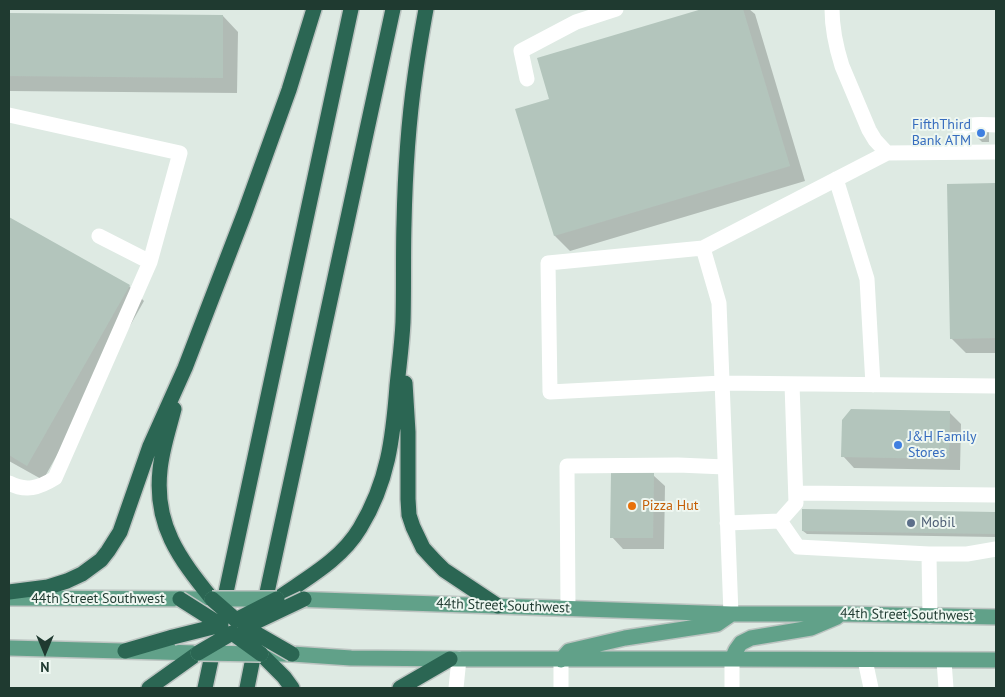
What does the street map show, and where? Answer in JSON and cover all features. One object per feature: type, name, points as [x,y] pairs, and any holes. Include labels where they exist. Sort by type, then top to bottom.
[{"type":"highway","points":[[9,592],[48,587],[67,581],[91,568],[101,560],[120,532],[150,446],[185,368],[245,212],[289,90],[314,9]]},
{"type":"highway","points":[[205,688],[351,9]]},
{"type":"highway","points":[[247,688],[393,9]]},
{"type":"highway","points":[[426,9],[415,77],[408,146],[404,223],[403,324],[408,432],[409,515],[423,548],[434,560],[444,570],[498,606]]},
{"type":"highway","points":[[149,688],[234,626],[278,599],[327,565],[344,549],[360,529],[370,510],[388,462],[403,324]]},
{"type":"highway","points":[[185,368],[162,456],[160,502],[163,520],[169,536],[186,566],[234,626],[289,684]]},
{"type":"highway","points":[[180,599],[292,654]]},
{"type":"highway","points":[[125,651],[171,645],[234,626],[304,599]]},
{"type":"highway","points":[[400,688],[454,659]]},
{"type":"main road","name":"44th Street Southwest","points":[[9,598],[304,599],[731,614],[996,617]]},
{"type":"main road","points":[[561,660],[569,651],[625,638],[717,624],[731,614]]},
{"type":"main road","points":[[732,659],[741,643],[751,638],[811,628],[845,614]]},
{"type":"main road","points":[[171,645],[198,653],[292,654],[351,658],[996,660]]},
{"type":"main road","points":[[9,648],[125,651]]},
{"type":"street","points":[[527,79],[521,51],[576,22],[616,9]]},
{"type":"street","points":[[832,9],[833,32],[842,66],[869,130],[887,153]]},
{"type":"street","points":[[9,115],[180,153],[150,262],[54,478],[43,486],[28,488],[9,482]]},
{"type":"street","points":[[955,152],[964,127],[996,124]]},
{"type":"street","points":[[996,152],[887,153],[703,248],[548,263],[550,392],[722,383],[996,386]]},
{"type":"street","points":[[836,179],[867,279],[872,385]]},
{"type":"street","points":[[99,236],[150,262]]},
{"type":"street","points":[[703,248],[719,303],[731,614]]},
{"type":"street","points":[[727,524],[780,521],[796,504],[792,384]]},
{"type":"street","points":[[568,608],[567,466],[678,465],[725,467]]},
{"type":"street","points":[[797,493],[996,495]]},
{"type":"street","points":[[780,521],[798,547],[929,554],[967,554],[996,549]]},
{"type":"street","points":[[929,554],[930,616]]},
{"type":"street","points":[[454,659],[456,688]]},
{"type":"street","points":[[732,659],[732,688]]},
{"type":"street","points":[[560,688],[561,660]]},
{"type":"street","points":[[865,660],[870,688]]},
{"type":"street","points":[[944,661],[946,688]]},
{"type":"building","points":[[702,9],[743,9],[790,166],[554,236],[515,109],[549,99],[537,58]]},
{"type":"building","points":[[9,13],[223,15],[223,78],[9,76]]},
{"type":"building","points":[[996,183],[996,338],[950,339],[947,184]]},
{"type":"building","points":[[9,217],[130,285],[27,466],[9,455]]},
{"type":"building","points":[[851,409],[950,411],[949,459],[841,457],[842,420]]},
{"type":"building","name":"Pizza Hut","points":[[611,473],[654,473],[653,538],[610,538]]},
{"type":"building","points":[[802,509],[996,512],[996,534],[802,531]]},
{"type":"place","name":"FifthThird Bank ATM","points":[[981,133]]},
{"type":"place","name":"J&H Family Stores","points":[[898,445]]},
{"type":"place","name":"Pizza Hut","points":[[632,506]]},
{"type":"place","name":"Mobil","points":[[911,523]]}]
